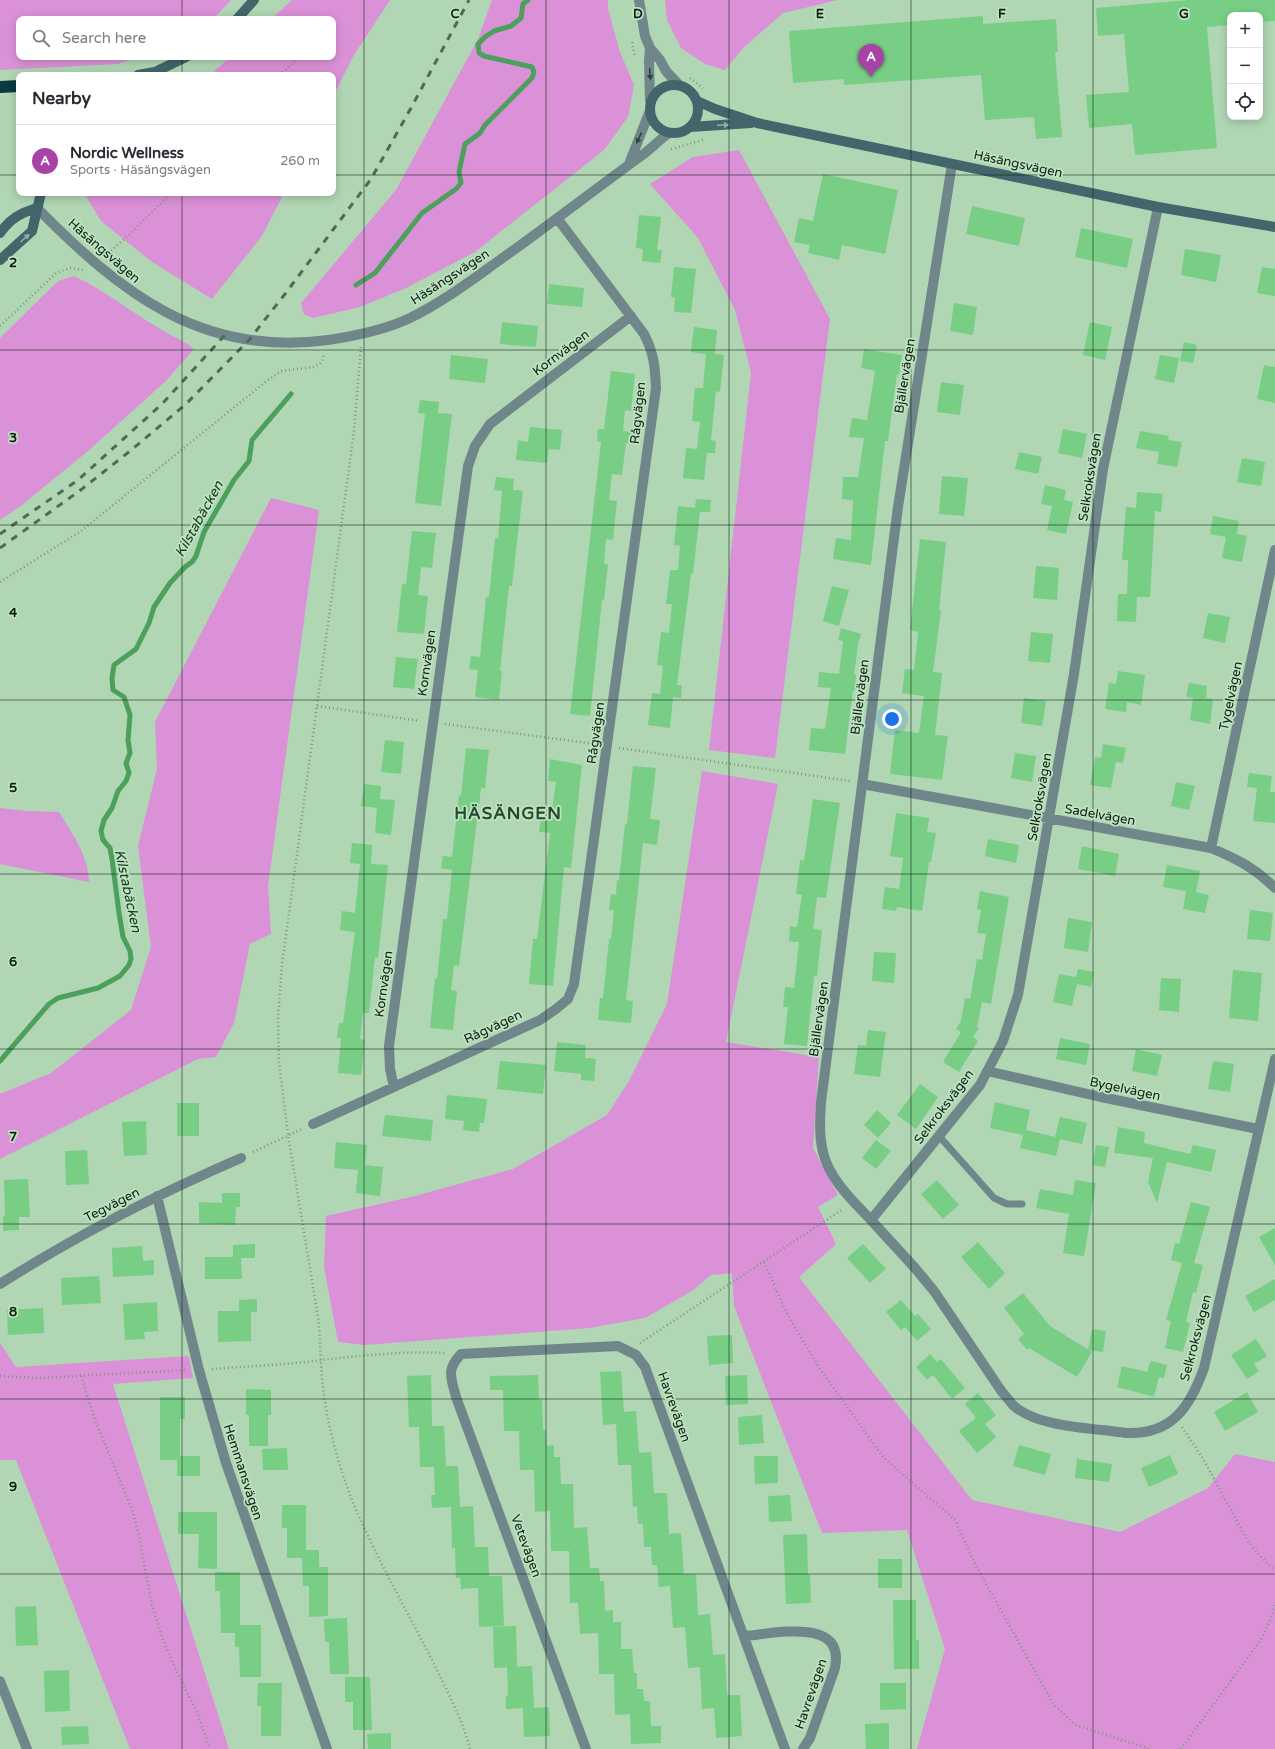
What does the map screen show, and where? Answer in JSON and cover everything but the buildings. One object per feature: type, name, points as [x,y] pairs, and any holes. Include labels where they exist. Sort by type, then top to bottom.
[{"type":"highway","points":[[0,87],[16,86]]},
{"type":"street","points":[[240,16],[254,0]]},
{"type":"street","points":[[639,0],[645,36],[650,48],[660,60],[666,71],[678,84],[690,90],[697,101],[698,112],[694,123],[690,127],[680,132],[669,133],[656,126],[650,113]]},
{"type":"street","points":[[629,164],[650,113],[650,48]]},
{"type":"street","points":[[155,72],[180,60]]},
{"type":"street","points":[[650,100],[658,89],[665,86],[678,84]]},
{"type":"street","name":"Häsängsvägen","points":[[697,101],[715,109],[757,123],[1158,206],[1275,227]]},
{"type":"street","name":"Häsängsvägen","points":[[690,127],[757,123]]},
{"type":"street","name":"Häsängsvägen","points":[[37,208],[96,264],[135,295],[171,315],[205,330],[256,341],[314,341],[348,337],[379,329],[409,318],[435,304],[557,218],[669,133]]},
{"type":"street","name":"Bjällervägen","points":[[871,1220],[854,1202],[833,1175],[823,1153],[820,1127],[820,1102],[898,507],[952,164]]},
{"type":"street","points":[[0,260],[32,231],[40,196]]},
{"type":"street","name":"Selkroksvägen","points":[[1158,206],[1103,469],[1080,634],[1018,995],[1003,1041],[980,1085],[871,1220],[934,1291],[1002,1392],[1015,1406],[1028,1415],[1048,1422],[1138,1433],[1154,1430],[1168,1423],[1183,1410],[1196,1389],[1204,1368],[1275,1059]]},
{"type":"street","points":[[0,233],[9,221],[23,212],[37,208]]},
{"type":"street","name":"Rågvägen","points":[[313,1124],[540,1020],[568,999],[574,984],[656,388],[655,365],[652,348],[644,334],[557,218]]},
{"type":"street","name":"Kornvägen","points":[[394,1087],[390,1069],[389,1046],[468,466],[475,446],[490,424],[631,316]]},
{"type":"street","name":"Tygelvägen","points":[[1211,848],[1275,550]]},
{"type":"street","name":"Sadelvägen","points":[[862,784],[1211,848],[1236,859],[1259,872],[1275,888]]},
{"type":"street","name":"Bygelvägen","points":[[987,1071],[1101,1097],[1258,1129]]},
{"type":"street","name":"Tegvägen","points":[[0,1284],[51,1252],[102,1224],[158,1196],[241,1158]]},
{"type":"street","name":"Hemmansvägen","points":[[158,1196],[199,1370],[214,1424],[243,1513],[327,1749]]},
{"type":"street","name":"Havrevägen","points":[[461,1354],[594,1346],[618,1346],[636,1355],[645,1367],[785,1749]]},
{"type":"street","name":"Vetevägen","points":[[461,1354],[452,1363],[450,1377],[456,1397],[586,1749]]},
{"type":"street","name":"Havrevägen","points":[[744,1636],[807,1631],[823,1635],[834,1644],[837,1657],[835,1668],[810,1738],[803,1749]]},
{"type":"street","points":[[0,1681],[27,1749]]},
{"type":"lane","points":[[939,1136],[994,1198],[1007,1204],[1022,1204]]},
{"type":"path","points":[[632,42],[637,65]]},
{"type":"path","points":[[282,72],[296,60]]},
{"type":"path","points":[[687,75],[706,91]]},
{"type":"path","points":[[669,150],[706,139]]},
{"type":"path","points":[[96,264],[132,232],[168,196]]},
{"type":"path","points":[[362,347],[355,425],[278,1000],[279,1062],[288,1135],[318,1317],[323,1388],[330,1428],[337,1455],[357,1511],[445,1687],[464,1728],[470,1749]]},
{"type":"path","points":[[0,582],[81,531],[268,380],[281,371],[314,367],[322,362],[324,352]]},
{"type":"path","points":[[317,706],[607,746],[862,784]]},
{"type":"path","points":[[241,1158],[313,1124]]},
{"type":"path","points":[[641,1342],[854,1202]]},
{"type":"path","points":[[629,1351],[854,1202]]},
{"type":"path","points":[[764,1262],[786,1312],[820,1369],[883,1457],[955,1520],[975,1564],[1054,1705],[1076,1725],[1150,1749]]},
{"type":"path","points":[[0,1376],[16,1378],[81,1376],[199,1370],[321,1360],[345,1356],[425,1352],[461,1354]]},
{"type":"path","points":[[81,1376],[95,1420],[133,1512],[152,1605],[163,1640],[197,1712],[210,1749]]},
{"type":"path","points":[[1175,1417],[1205,1462],[1247,1540],[1260,1556],[1275,1570]]},
{"type":"path","points":[[1181,1749],[1262,1638],[1275,1605]]},
{"type":"shaded area","points":[[0,0],[231,0],[216,16],[16,16],[16,60],[131,60],[117,64],[0,70]]},
{"type":"shaded area","points":[[292,0],[390,0],[354,55],[336,90],[336,72],[213,72],[227,60],[336,60],[336,16],[274,16]]},
{"type":"shaded area","points":[[492,0],[608,0],[608,9],[620,52],[634,85],[628,117],[604,150],[475,252],[406,288],[360,307],[313,318],[304,314],[301,303],[396,190],[478,39]]},
{"type":"shaded area","points":[[665,0],[838,0],[783,13],[743,48],[725,70],[705,64],[681,48],[667,20]]},
{"type":"shaded area","points":[[739,150],[830,319],[775,758],[709,750],[751,373],[735,310],[698,238],[650,184],[693,157]]},
{"type":"shaded area","points":[[86,196],[282,196],[262,236],[212,299],[152,262],[101,221]]},
{"type":"shaded area","points":[[74,276],[97,288],[194,349],[166,381],[88,451],[22,505],[0,520],[0,338],[58,281]]},
{"type":"shaded area","points":[[271,498],[319,510],[268,886],[271,934],[250,944],[234,1023],[216,1057],[198,1059],[0,1159],[0,1094],[51,1073],[131,1010],[151,947],[138,846],[157,769],[155,722]]},
{"type":"shaded area","points":[[702,771],[778,784],[726,1042],[819,1057],[813,1148],[838,1195],[818,1207],[836,1244],[799,1277],[972,1500],[1120,1532],[1208,1488],[1235,1454],[1275,1462],[1275,1749],[917,1749],[945,1649],[907,1530],[822,1533],[734,1306],[732,1273],[711,1275],[692,1291],[645,1318],[589,1328],[365,1345],[338,1342],[324,1267],[326,1216],[415,1196],[513,1169],[607,1115],[629,1081],[667,1004]]},
{"type":"shaded area","points":[[0,808],[59,812],[83,854],[89,882],[0,864]]},
{"type":"shaded area","points":[[0,1343],[16,1367],[189,1356],[193,1378],[113,1384],[229,1749],[130,1749],[16,1460],[0,1460]]},
{"type":"waterway","name":"Kilstabäcken","points":[[356,285],[375,273],[422,213],[456,189],[461,183],[459,172],[465,144],[480,133],[485,125],[532,78],[534,72],[532,67],[484,56],[479,53],[478,44],[494,31],[511,26],[521,18],[523,4],[528,0]]},
{"type":"waterway","name":"Kilstabäcken","points":[[0,1061],[49,1004],[58,998],[98,988],[120,976],[129,965],[131,959],[130,951],[123,937],[110,848],[103,840],[101,831],[104,820],[112,808],[118,791],[126,781],[129,773],[126,763],[130,753],[128,740],[130,715],[124,697],[113,690],[112,678],[114,665],[136,649],[149,623],[154,607],[170,583],[185,567],[192,562],[196,556],[204,532],[234,480],[249,461],[252,440],[291,394]]},
{"type":"railway","points":[[0,548],[82,489],[130,451],[186,404],[249,340],[371,179],[469,0]]},
{"type":"railway","points":[[0,534],[78,480],[162,404],[225,335]]},
{"type":"place","name":"Nordic Wellness","points":[[871,77]]},
{"type":"district","name":"HÄSÄNGEN","points":[[508,813]]}]
